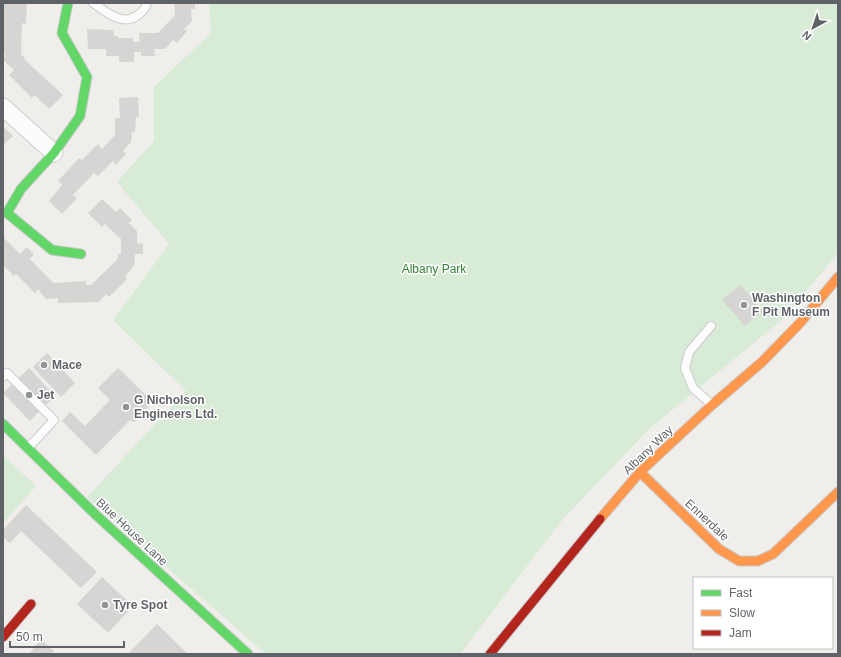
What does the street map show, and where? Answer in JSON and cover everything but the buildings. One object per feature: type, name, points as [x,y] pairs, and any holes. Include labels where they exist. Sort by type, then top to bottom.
[{"type":"street","points":[[68,3],[62,33],[87,77],[80,116],[54,153],[21,189],[7,213],[52,250],[80,254]]},
{"type":"street","points":[[3,107],[54,153]]},
{"type":"street","name":"Albany Way","points":[[491,654],[616,499],[640,472],[712,405],[762,362],[800,323],[838,277]]},
{"type":"street","name":"Blue House Lane","points":[[3,424],[96,515],[248,654]]},
{"type":"street","name":"Ennerdale","points":[[640,472],[719,549],[739,561],[758,561],[773,554],[838,492]]},
{"type":"street","points":[[3,637],[31,604]]},
{"type":"lane","points":[[93,3],[116,18],[132,20],[148,3]]},
{"type":"lane","points":[[711,326],[689,352],[685,368],[693,388],[712,405]]},
{"type":"lane","points":[[3,377],[7,373],[54,420],[28,449]]},
{"type":"green space","name":"Albany Park","points":[[209,3],[838,3],[838,253],[783,319],[649,429],[563,519],[460,654],[266,654],[87,497],[186,391],[113,320],[169,244],[117,182],[154,141],[154,87],[211,33]]},
{"type":"green space","points":[[3,455],[36,486],[3,523]]},
{"type":"traffic: fast","points":[[68,3],[62,33],[87,77],[80,116],[54,153],[21,189],[7,213],[52,250],[81,254]]},
{"type":"traffic: fast","points":[[3,424],[96,515],[248,654]]},
{"type":"traffic: slow","points":[[600,519],[640,472],[712,405],[762,362],[800,323],[838,277]]},
{"type":"traffic: slow","points":[[640,472],[719,549],[739,561],[758,561],[773,554],[838,492]]},
{"type":"traffic: jam","points":[[490,654],[600,519]]},
{"type":"traffic: jam","points":[[3,637],[31,604]]},
{"type":"place","name":"Washington F Pit Museum","points":[[744,305]]},
{"type":"place","name":"Mace","points":[[44,365]]},
{"type":"place","name":"Jet","points":[[29,395]]},
{"type":"place","name":"G Nicholson Engineers Ltd.","points":[[126,407]]},
{"type":"place","name":"Tyre Spot","points":[[105,605]]}]
